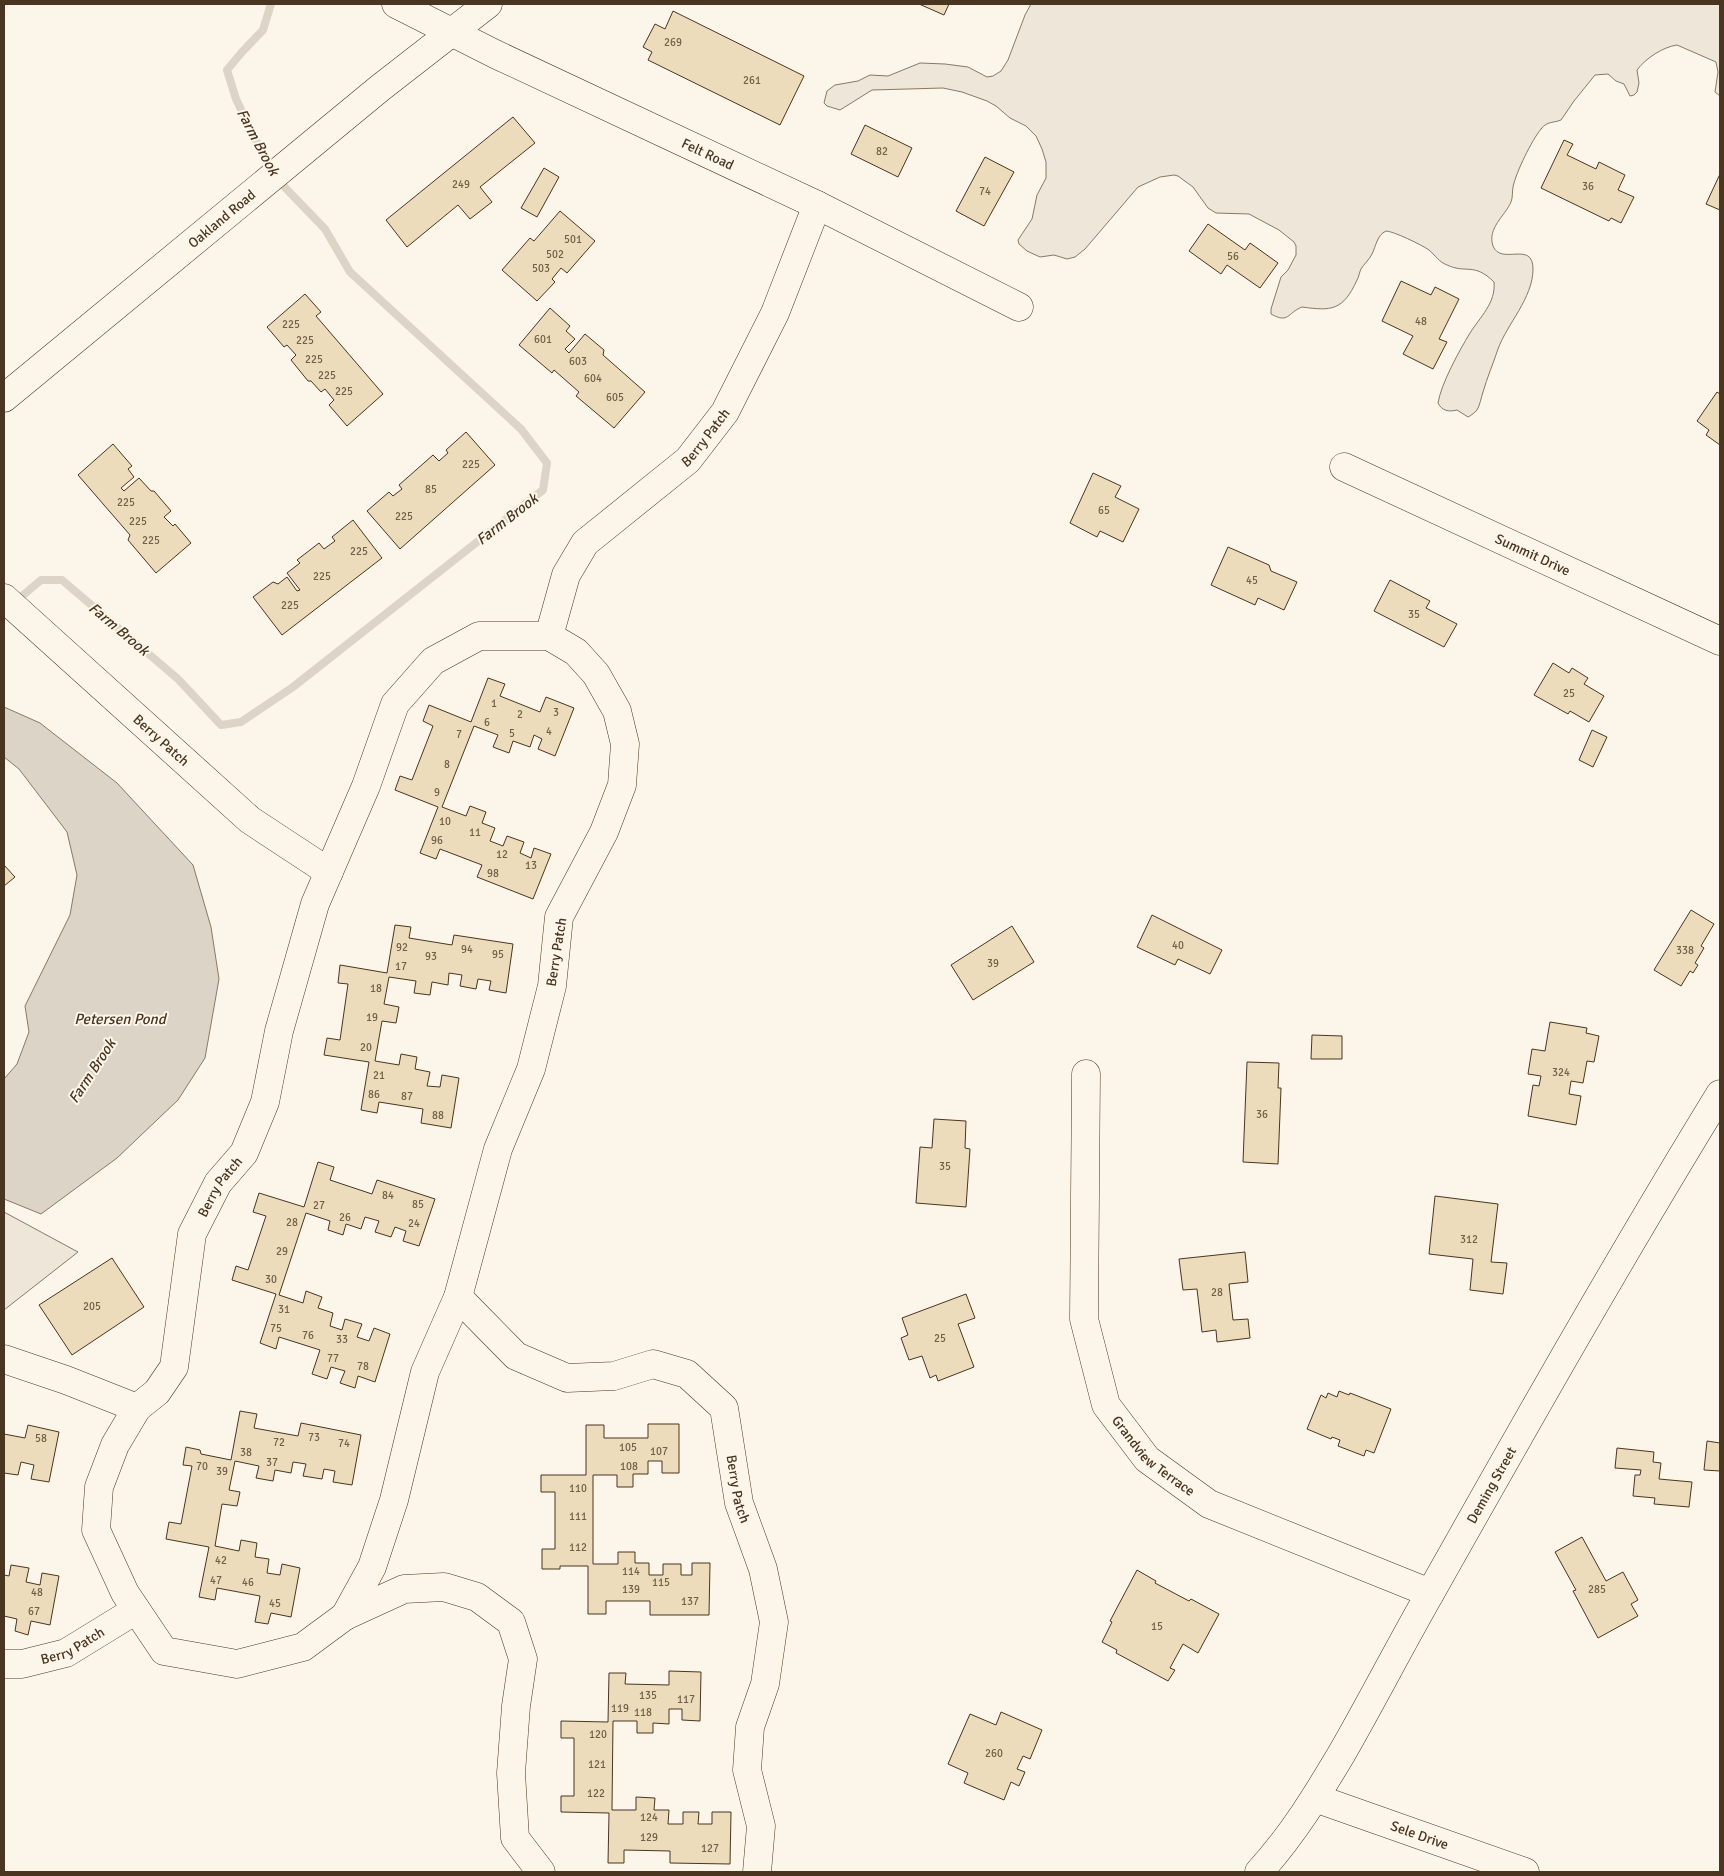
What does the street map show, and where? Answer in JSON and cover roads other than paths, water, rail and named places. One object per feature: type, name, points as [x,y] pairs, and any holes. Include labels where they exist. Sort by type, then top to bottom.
[{"type":"street","name":"Felt Road","points":[[396,4],[495,54],[817,205],[1019,306]]},
{"type":"street","name":"Oakland Road","points":[[4,398],[380,88],[488,4]]},
{"type":"street","name":"Berry Patch","points":[[549,636],[566,575],[585,543],[688,460],[725,412],[775,313],[817,205]]},
{"type":"street","name":"Summit Drive","points":[[1344,467],[1720,641]]},
{"type":"street","name":"Berry Patch","points":[[4,598],[250,820],[329,872]]},
{"type":"street","name":"Berry Patch","points":[[345,1616],[372,1567],[394,1500],[425,1372],[458,1297],[498,1149],[531,1069],[552,986],[559,917],[604,832],[622,785],[625,744],[617,712],[596,674],[576,652],[549,636],[479,636],[433,660],[395,704],[366,786],[315,904],[279,1031],[265,1102],[244,1153],[218,1184],[192,1234],[174,1367],[157,1392],[137,1408],[115,1445],[99,1487],[96,1530],[124,1593],[164,1651],[237,1664],[303,1647],[345,1616],[404,1589],[444,1587],[477,1596],[511,1622],[523,1659],[516,1706],[511,1773],[515,1838],[541,1872]]},
{"type":"street","name":"Grandview Terrace","points":[[1086,1074],[1084,1319],[1106,1405],[1147,1459],[1209,1504],[1430,1593]]},
{"type":"street","name":"Deming Street","points":[[1259,1872],[1282,1847],[1315,1798],[1381,1686],[1430,1593],[1666,1183],[1720,1094]]},
{"type":"street","name":"Berry Patch","points":[[458,1297],[516,1356],[567,1378],[614,1376],[653,1364],[687,1374],[724,1408],[739,1503],[763,1569],[774,1622],[765,1684],[750,1727],[746,1770],[761,1826],[757,1872]]},
{"type":"street","points":[[4,1359],[66,1380],[137,1408]]},
{"type":"street","name":"Berry Patch","points":[[4,1664],[22,1664],[66,1653],[136,1610]]},
{"type":"street","name":"Sele Drive","points":[[1315,1798],[1526,1872]]},
{"type":"water","name":"Petersen Pond","points":[[4,707],[40,723],[117,783],[193,865],[211,927],[219,979],[205,1058],[178,1100],[117,1158],[41,1214],[4,1199],[4,1079],[17,1064],[29,1032],[25,1006],[70,915],[77,875],[67,832],[19,769],[4,757]]},
{"type":"waterway","name":"Farm Brook","points":[[15,602],[41,580],[62,580],[178,679],[221,725],[241,722],[293,687],[543,490],[547,463],[521,429],[350,272],[325,229],[272,174],[236,99],[227,70],[263,30],[271,4]]}]
